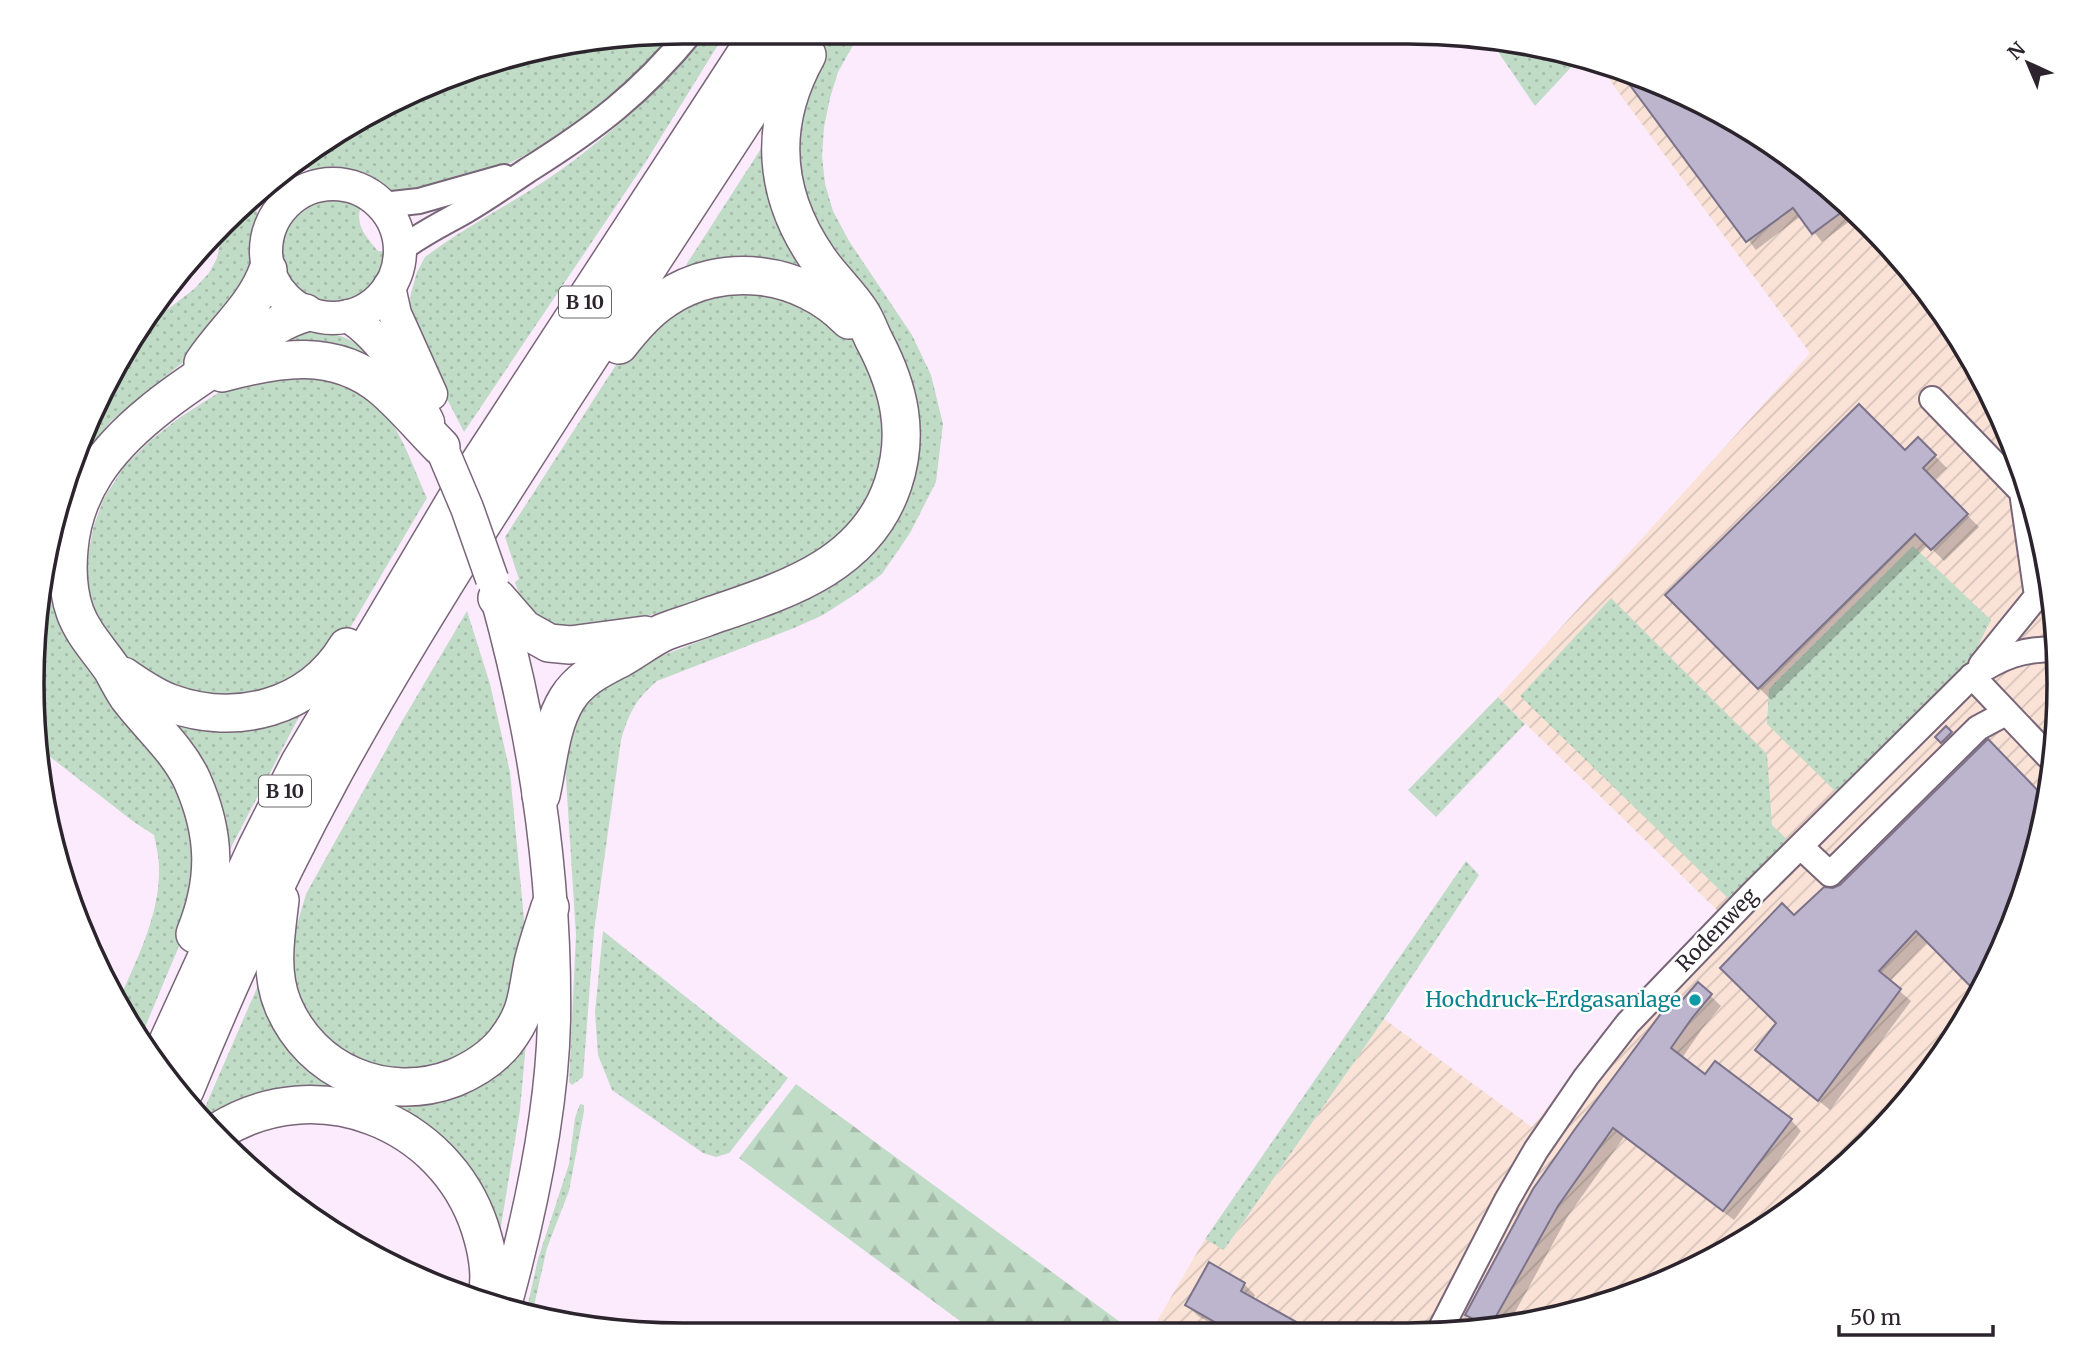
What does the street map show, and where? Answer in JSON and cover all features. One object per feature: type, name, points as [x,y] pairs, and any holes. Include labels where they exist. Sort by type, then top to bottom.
[{"type":"highway","name":"B 10","points":[[162,1054],[257,847],[299,764],[461,491],[752,44]]},
{"type":"highway","name":"B 10","points":[[187,1086],[215,1015],[283,871],[335,771],[401,655],[476,530],[793,44]]},
{"type":"highway","points":[[541,796],[561,711],[572,692],[600,668],[663,633],[771,595],[823,571],[861,540],[887,501],[894,481],[902,435],[897,394],[884,357],[862,314],[825,269],[801,231],[789,203],[784,182],[780,156],[784,110],[793,82],[814,44]]},
{"type":"highway","points":[[190,381],[220,337],[259,293],[268,270]]},
{"type":"highway","points":[[555,411],[610,359],[634,326],[653,308],[688,286],[720,277],[761,276],[803,287],[834,306],[876,343]]},
{"type":"highway","points":[[176,1020],[185,960],[209,893],[212,861],[207,822],[191,778],[176,753],[128,696],[86,634],[71,599],[68,554],[76,509],[104,457],[127,432],[190,381],[284,320],[305,313]]},
{"type":"highway","points":[[190,381],[273,360],[304,358],[331,363],[365,376],[383,388],[443,451]]},
{"type":"highway","points":[[110,667],[152,695],[189,709],[214,714],[237,713],[283,704],[321,680],[342,656],[355,634],[412,573]]},
{"type":"highway","points":[[495,589],[524,629],[549,643],[570,645],[663,633]]},
{"type":"highway","points":[[283,871],[275,952],[276,981],[282,1003],[292,1023],[317,1054],[344,1073],[377,1085],[422,1087],[442,1083],[478,1066],[503,1044],[524,1013],[533,964],[550,908]]},
{"type":"highway","points":[[224,1128],[257,1114],[305,1105],[349,1108],[391,1123],[432,1151],[452,1173],[467,1196],[484,1239],[489,1265],[487,1292]]},
{"type":"main road","points":[[299,173],[321,184]]},
{"type":"main road","points":[[321,184],[348,185],[361,189],[383,205],[397,231],[400,250],[396,274],[389,287],[369,307],[348,316],[332,318],[305,313],[287,301],[268,270],[266,242],[272,203],[288,200],[303,190],[321,184]]},
{"type":"main road","points":[[389,287],[395,314],[430,389],[443,451]]},
{"type":"main road","points":[[348,316],[370,333],[419,405],[443,451],[467,508],[495,589],[512,652],[541,796],[550,908],[554,1021],[547,1100],[531,1200],[507,1298]]},
{"type":"street","points":[[400,250],[569,145],[621,106],[680,44]]},
{"type":"street","points":[[383,205],[419,201],[528,170]]},
{"type":"street","points":[[1932,399],[2015,485]]},
{"type":"street","points":[[2027,526],[2037,596],[1972,676],[2043,752]]},
{"type":"street","name":"Rodenweg","points":[[1444,1322],[1536,1150],[1586,1077],[1628,1023],[1972,676],[2007,655],[2046,649]]},
{"type":"street","points":[[1801,846],[1830,874],[1978,728],[2007,713]]},
{"type":"shaded area","points":[[1607,76],[1652,92],[1727,129],[1797,176],[1860,231],[1915,294],[1962,364],[1999,439],[2013,478],[2035,559],[2042,600],[2047,684],[2042,767],[2025,849],[1999,928],[1962,1003],[1939,1039],[1915,1073],[1860,1136],[1797,1191],[1727,1238],[1652,1275],[1573,1301],[1491,1318],[1408,1323],[1156,1323],[1205,1239],[1225,1249],[1384,1019],[1532,1127],[1608,1029],[1719,912],[1498,697],[1810,353]]},
{"type":"green space","points":[[668,44],[655,60],[575,129],[504,166],[410,195],[390,193],[358,175],[307,167],[364,129],[439,92],[478,78],[559,56],[600,49]]},
{"type":"green space","points":[[696,44],[719,44],[645,163],[464,432],[409,311],[417,272],[425,257],[555,174],[597,143],[655,90]]},
{"type":"green space","points":[[827,44],[854,44],[838,72],[824,127],[822,156],[825,184],[833,211],[849,241],[912,335],[931,375],[943,424],[936,482],[910,533],[882,574],[857,593],[823,615],[794,628],[657,681],[643,694],[634,708],[621,740],[594,931],[583,1077],[572,1085],[569,1082],[576,935],[565,763],[575,713],[615,674],[780,610],[844,577],[906,500],[918,460],[919,422],[909,378],[823,246],[793,171],[807,78]]},
{"type":"green space","points":[[1497,50],[1572,66],[1535,106]]},
{"type":"green space","points":[[771,133],[816,273],[682,272],[688,262]]},
{"type":"green space","points":[[327,200],[340,200],[361,207],[360,225],[378,251],[387,252],[382,273],[364,296],[333,306],[312,302],[295,289],[284,271],[281,250],[286,230],[301,212]]},
{"type":"green space","points":[[256,208],[250,281],[187,359],[111,421],[89,447],[129,364],[152,328],[162,314],[194,289],[209,273],[217,258],[220,243]]},
{"type":"green space","points":[[757,286],[843,325],[861,346],[874,368],[888,430],[870,502],[815,559],[681,608],[567,634],[552,632],[522,603],[515,582],[519,579],[505,537],[623,354],[693,296]]},
{"type":"green space","points":[[303,330],[328,333],[352,341],[378,364],[282,351],[280,337]]},
{"type":"green space","points":[[291,372],[345,384],[372,398],[392,423],[427,498],[347,633],[283,691],[198,700],[127,663],[95,614],[88,588],[88,557],[93,528],[104,498],[124,467],[151,440],[218,393],[249,379]]},
{"type":"green space","points":[[1913,546],[1991,620],[1966,669],[1838,794],[1767,724],[1769,689]]},
{"type":"green space","points":[[53,574],[64,628],[82,660],[183,784],[201,853],[184,934],[145,1028],[123,991],[151,921],[156,903],[159,868],[154,835],[48,755],[45,725],[45,642]]},
{"type":"green space","points":[[1611,598],[1767,754],[1772,825],[1789,841],[1730,900],[1520,696]]},
{"type":"green space","points":[[467,611],[490,684],[510,772],[524,919],[522,988],[480,1052],[407,1079],[330,1054],[292,987],[290,949],[306,894]]},
{"type":"green space","points":[[1498,697],[1525,724],[1436,817],[1408,790]]},
{"type":"green space","points":[[156,710],[301,713],[223,863]]},
{"type":"green space","points":[[1466,861],[1479,875],[1384,1019],[1224,1250],[1205,1239]]},
{"type":"green space","points":[[603,931],[788,1078],[729,1153],[716,1157],[703,1153],[612,1090],[598,1055],[595,1012]]},
{"type":"green space","points":[[260,981],[372,1094],[527,1032],[520,1110],[499,1238],[402,1118],[218,1122],[205,1107]]},
{"type":"green space","points":[[796,1084],[1121,1323],[963,1323],[739,1158]]},
{"type":"green space","points":[[580,1104],[584,1105],[569,1191],[547,1248],[534,1305],[528,1303],[538,1259],[569,1164],[575,1118]]},
{"type":"building","points":[[1629,84],[1652,92],[1727,129],[1797,176],[1840,213],[1812,234],[1793,208],[1746,242]]},
{"type":"building","points":[[1859,404],[1905,450],[1918,437],[1936,455],[1923,468],[1968,514],[1931,550],[1915,534],[1758,689],[1665,595]]},
{"type":"building","points":[[1946,726],[1952,732],[1941,743],[1935,737]]},
{"type":"building","points":[[1988,739],[2038,791],[2013,889],[1999,928],[1971,986],[1916,931],[1879,971],[1901,989],[1818,1101],[1755,1050],[1776,1023],[1720,968],[1782,903],[1794,915],[1824,887],[1833,888],[1840,885]]},
{"type":"building","points":[[1698,982],[1712,994],[1671,1048],[1705,1074],[1715,1061],[1792,1119],[1723,1211],[1613,1128],[1558,1206],[1495,1317],[1475,1320],[1465,1315],[1533,1189],[1671,1000],[1677,1006]]},
{"type":"building","points":[[1209,1262],[1245,1283],[1241,1291],[1298,1323],[1216,1323],[1185,1305]]},
{"type":"place","name":"Hochdruck-Erdgasanlage","points":[[1695,1000]]}]
